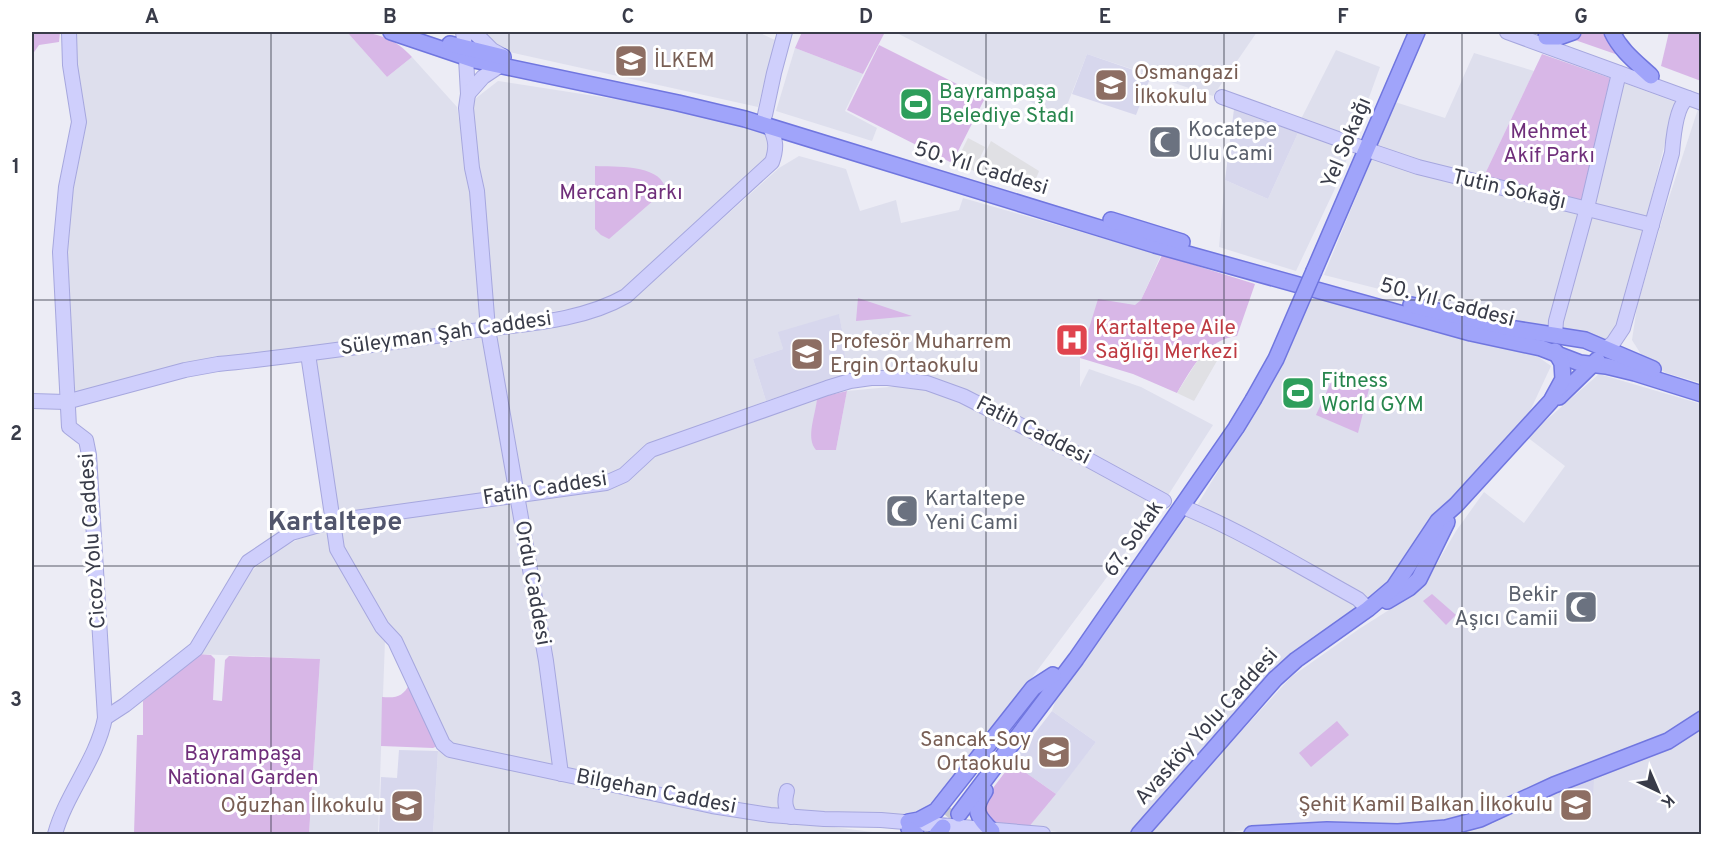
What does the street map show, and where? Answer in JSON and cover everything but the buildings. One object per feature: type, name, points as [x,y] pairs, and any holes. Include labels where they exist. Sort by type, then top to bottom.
[{"type":"main road","name":"50. Yıl Caddesi","points":[[391,32],[460,45]]},
{"type":"main road","name":"50. Yıl Caddesi","points":[[413,32],[460,45],[504,62],[736,106],[768,121],[1155,245],[1471,333],[1541,348],[1580,363],[1635,373],[1701,394]]},
{"type":"main road","name":"Yel Sokağı","points":[[1364,149],[1408,32]]},
{"type":"main road","name":"Yel Sokağı","points":[[1311,269],[1417,32]]},
{"type":"main road","points":[[1539,34],[1559,37],[1573,32]]},
{"type":"main road","points":[[1612,32],[1618,45],[1651,76]]},
{"type":"main road","name":"50. Yıl Caddesi","points":[[848,146],[1332,286],[1449,315],[1586,340],[1640,365],[1701,387]]},
{"type":"main road","name":"67. Sokak","points":[[1145,553],[1053,675],[956,811],[1047,699],[1250,398],[1276,358],[1311,269]]},
{"type":"main road","name":"Avasköy Yolu Caddesi","points":[[1139,834],[1275,679],[1296,660],[1368,609],[1409,588],[1416,568],[1456,505],[1551,401],[1563,379],[1564,370],[1552,342],[1555,335]]},
{"type":"main road","name":"Avasköy Yolu Caddesi","points":[[1537,417],[1593,365],[1606,348]]},
{"type":"main road","points":[[911,828],[919,820],[936,811],[1033,688],[1053,675]]},
{"type":"main road","points":[[992,831],[978,815],[977,805],[1048,709],[1047,699]]},
{"type":"main road","points":[[1252,834],[1327,830],[1375,833],[1446,828],[1480,819],[1554,785],[1668,741],[1701,719]]},
{"type":"street","name":"Cicoz Yolu Caddesi","points":[[55,834],[101,735],[105,718],[89,455],[86,440],[69,427],[66,402],[60,240],[66,187],[79,122],[70,65],[69,32]]},
{"type":"street","points":[[467,101],[483,76],[504,62],[474,32]]},
{"type":"street","points":[[768,121],[774,73],[785,32]]},
{"type":"street","points":[[1507,32],[1619,73],[1695,97]]},
{"type":"street","points":[[1539,34],[1651,76],[1695,97]]},
{"type":"street","name":"Ordu Caddesi","points":[[460,45],[463,98],[467,101],[473,177],[477,191],[488,329],[546,661],[561,774]]},
{"type":"street","points":[[1555,335],[1556,321],[1587,208],[1619,73]]},
{"type":"street","name":"Tutin Sokağı","points":[[1222,97],[1418,167],[1652,225]]},
{"type":"street","name":"Avasköy Yolu Caddesi","points":[[1606,348],[1613,343],[1623,328],[1672,153],[1681,105],[1695,97]]},
{"type":"street","name":"Süleyman Şah Caddesi","points":[[32,401],[66,402],[185,370],[218,364],[488,329],[578,314],[608,306],[626,296],[772,162],[776,152],[776,141],[768,121]]},
{"type":"street","points":[[1623,328],[1622,336],[1625,346],[1640,365]]},
{"type":"street","points":[[308,354],[333,521]]},
{"type":"street","name":"Fatih Caddesi","points":[[105,718],[196,649],[248,562],[291,533],[333,521],[606,483],[624,474],[651,450],[827,388],[871,378],[913,380],[963,396],[1088,459],[1164,501]]},
{"type":"street","points":[[1188,509],[1219,523],[1358,599],[1368,609]]},
{"type":"street","name":"Bilgehan Caddesi","points":[[333,521],[337,549],[382,627],[395,641],[443,744],[450,750],[712,806],[791,817],[850,820],[961,834]]},
{"type":"street","points":[[787,791],[784,800],[791,817]]},
{"type":"street","name":"Bilgehan Caddesi","points":[[939,832],[992,831],[1043,834]]},
{"type":"shaded area","points":[[75,32],[347,32],[387,77],[412,57],[457,107],[471,196],[482,321],[193,364],[75,395],[66,242],[83,121],[73,40]]},
{"type":"shaded area","points":[[484,32],[758,32],[775,40],[758,107],[505,51]]},
{"type":"shaded area","points":[[895,32],[1257,32],[1213,96],[1087,54],[1062,118]]},
{"type":"shaded area","points":[[795,48],[863,74],[845,111],[877,128],[872,141],[776,111]]},
{"type":"shaded area","points":[[1336,50],[1380,67],[1340,178],[1296,271],[1219,247],[1225,180],[1268,199],[1298,133],[1301,119]]},
{"type":"shaded area","points":[[1474,53],[1534,71],[1484,176],[1583,201],[1610,78],[1675,102],[1634,269],[1614,332],[1607,342],[1454,308],[1324,275],[1395,102],[1445,118]]},
{"type":"shaded area","name":"Osmangazi İlkokulu","points":[[1087,54],[1151,76],[1136,115],[1072,94]]},
{"type":"shaded area","points":[[498,81],[640,103],[764,129],[772,150],[767,164],[620,295],[588,306],[491,321],[471,102]]},
{"type":"shaded area","points":[[1234,109],[1298,133],[1268,199],[1225,180]]},
{"type":"shaded area","points":[[1698,109],[1702,110],[1701,383],[1666,373],[1644,359],[1632,340],[1637,306]]},
{"type":"shaded area","points":[[968,138],[985,147],[974,171],[956,162]]},
{"type":"shaded area","points":[[991,141],[1039,171],[1032,189],[976,172]]},
{"type":"shaded area","points":[[799,156],[846,169],[860,211],[896,200],[901,223],[959,210],[963,198],[1161,255],[1141,300],[1080,358],[1080,387],[1089,369],[1141,387],[1213,425],[1167,497],[969,395],[846,375],[844,340],[839,315],[779,333],[783,349],[753,359],[766,401],[655,444],[618,473],[520,492],[493,335],[612,309],[642,291],[779,168]]},
{"type":"shaded area","points":[[1313,295],[1533,353],[1551,366],[1524,424],[1369,602],[1196,507],[1281,369]]},
{"type":"shaded area","name":"Profesör Muharrem Ergin Ortaokulu","points":[[839,314],[844,340],[846,375],[766,401],[753,359],[783,349],[778,332]]},
{"type":"shaded area","points":[[484,335],[512,492],[339,514],[313,359]]},
{"type":"shaded area","points":[[1201,355],[1218,359],[1194,401],[1177,393]]},
{"type":"shaded area","points":[[1599,374],[1701,404],[1701,715],[1480,813],[1435,826],[1299,826],[1216,834],[1155,834],[1151,830],[1291,677],[1359,629],[1422,589],[1456,531],[1484,492],[1524,523],[1565,466],[1527,437]]},
{"type":"shaded area","points":[[910,385],[951,395],[1160,506],[1001,719],[931,805],[913,815],[798,813],[726,804],[566,770],[526,500],[622,484],[657,452],[817,398],[816,413],[836,450],[847,391]]},
{"type":"shaded area","points":[[513,501],[556,766],[451,744],[401,645],[343,549],[339,527]]},
{"type":"shaded area","points":[[1188,514],[1361,606],[1290,655],[1131,834],[1074,834],[1028,828],[1096,742],[1052,711],[1057,696]]},
{"type":"shaded area","points":[[327,530],[331,547],[385,640],[378,834],[309,834],[320,659],[198,654],[241,580],[275,551],[299,539]]},
{"type":"shaded area","name":"Sancak-Soy Ortaokulu","points":[[1052,711],[1096,742],[1056,794],[1012,763]]},
{"type":"shaded area","points":[[1701,728],[1701,834],[1438,834],[1492,824],[1558,791],[1560,820],[1594,777]]},
{"type":"shaded area","name":"Oğuzhan İlkokulu","points":[[399,750],[438,751],[433,834],[379,834],[381,777],[397,778]]},
{"type":"shaded area","points":[[438,751],[698,810],[888,834],[433,834]]},
{"type":"shaded area","name":"Şehit Kamil Balkan İlkokulu","points":[[1594,777],[1592,819],[1560,820],[1558,791]]},
{"type":"green space","points":[[32,32],[60,32],[59,42],[39,45],[32,55]]},
{"type":"green space","points":[[347,32],[383,37],[398,45],[412,57],[387,77]]},
{"type":"green space","points":[[802,32],[879,32],[884,34],[863,74],[795,48]]},
{"type":"green space","points":[[1581,32],[1606,32],[1621,56],[1575,40],[1575,36]]},
{"type":"green space","points":[[1669,32],[1701,32],[1701,81],[1661,66]]},
{"type":"green space","name":"Bayrampaşa Belediye Stadı","points":[[879,45],[985,98],[952,163],[847,110]]},
{"type":"green space","name":"Mehmet Akif Parkı","points":[[1542,54],[1610,78],[1583,201],[1484,176]]},
{"type":"green space","name":"Mercan Parkı","points":[[595,166],[635,168],[645,171],[654,174],[665,187],[662,193],[609,239],[595,229]]},
{"type":"green space","points":[[1162,255],[1255,284],[1237,336],[1208,349],[1194,365],[1177,393],[1133,374],[1080,358],[1098,299],[1135,305],[1141,300]]},
{"type":"green space","points":[[858,298],[912,316],[856,321]]},
{"type":"green space","points":[[1333,378],[1369,389],[1358,433],[1316,415]]},
{"type":"green space","points":[[847,391],[836,450],[816,450],[811,439],[811,432],[817,398]]},
{"type":"green space","points":[[1432,594],[1456,615],[1446,625],[1423,601]]},
{"type":"green space","name":"Bayrampaşa National Garden","points":[[198,654],[211,655],[215,659],[213,700],[222,701],[225,660],[229,656],[320,659],[309,834],[134,834],[137,735],[143,735],[143,701]]},
{"type":"green space","points":[[410,683],[440,745],[433,748],[381,746],[382,697],[399,696]]},
{"type":"green space","points":[[1337,721],[1349,735],[1311,767],[1299,753]]},
{"type":"green space","points":[[1012,763],[1056,794],[1028,828],[987,821],[983,801]]},
{"type":"tunnel","points":[[932,834],[952,809]]},
{"type":"place","name":"İLKEM","points":[[631,61]]},
{"type":"place","name":"Osmangazi İlkokulu","points":[[1111,85]]},
{"type":"place","name":"Bayrampaşa Belediye Stadı","points":[[916,104]]},
{"type":"place","name":"Kocatepe Ulu Cami","points":[[1165,142]]},
{"type":"place","name":"Kartaltepe Aile Sağlığı Merkezi","points":[[1072,340]]},
{"type":"place","name":"Profesör Muharrem Ergin Ortaokulu","points":[[807,354]]},
{"type":"place","name":"Fitness World GYM","points":[[1298,393]]},
{"type":"place","name":"Kartaltepe Yeni Cami","points":[[902,511]]},
{"type":"place","name":"Bekir Aşıcı Camii","points":[[1581,607]]},
{"type":"place","name":"Sancak-Soy Ortaokulu","points":[[1054,752]]},
{"type":"place","name":"Şehit Kamil Balkan İlkokulu","points":[[1576,805]]},
{"type":"place","name":"Oğuzhan İlkokulu","points":[[407,806]]},
{"type":"district","name":"Kartaltepe","points":[[335,523]]}]
